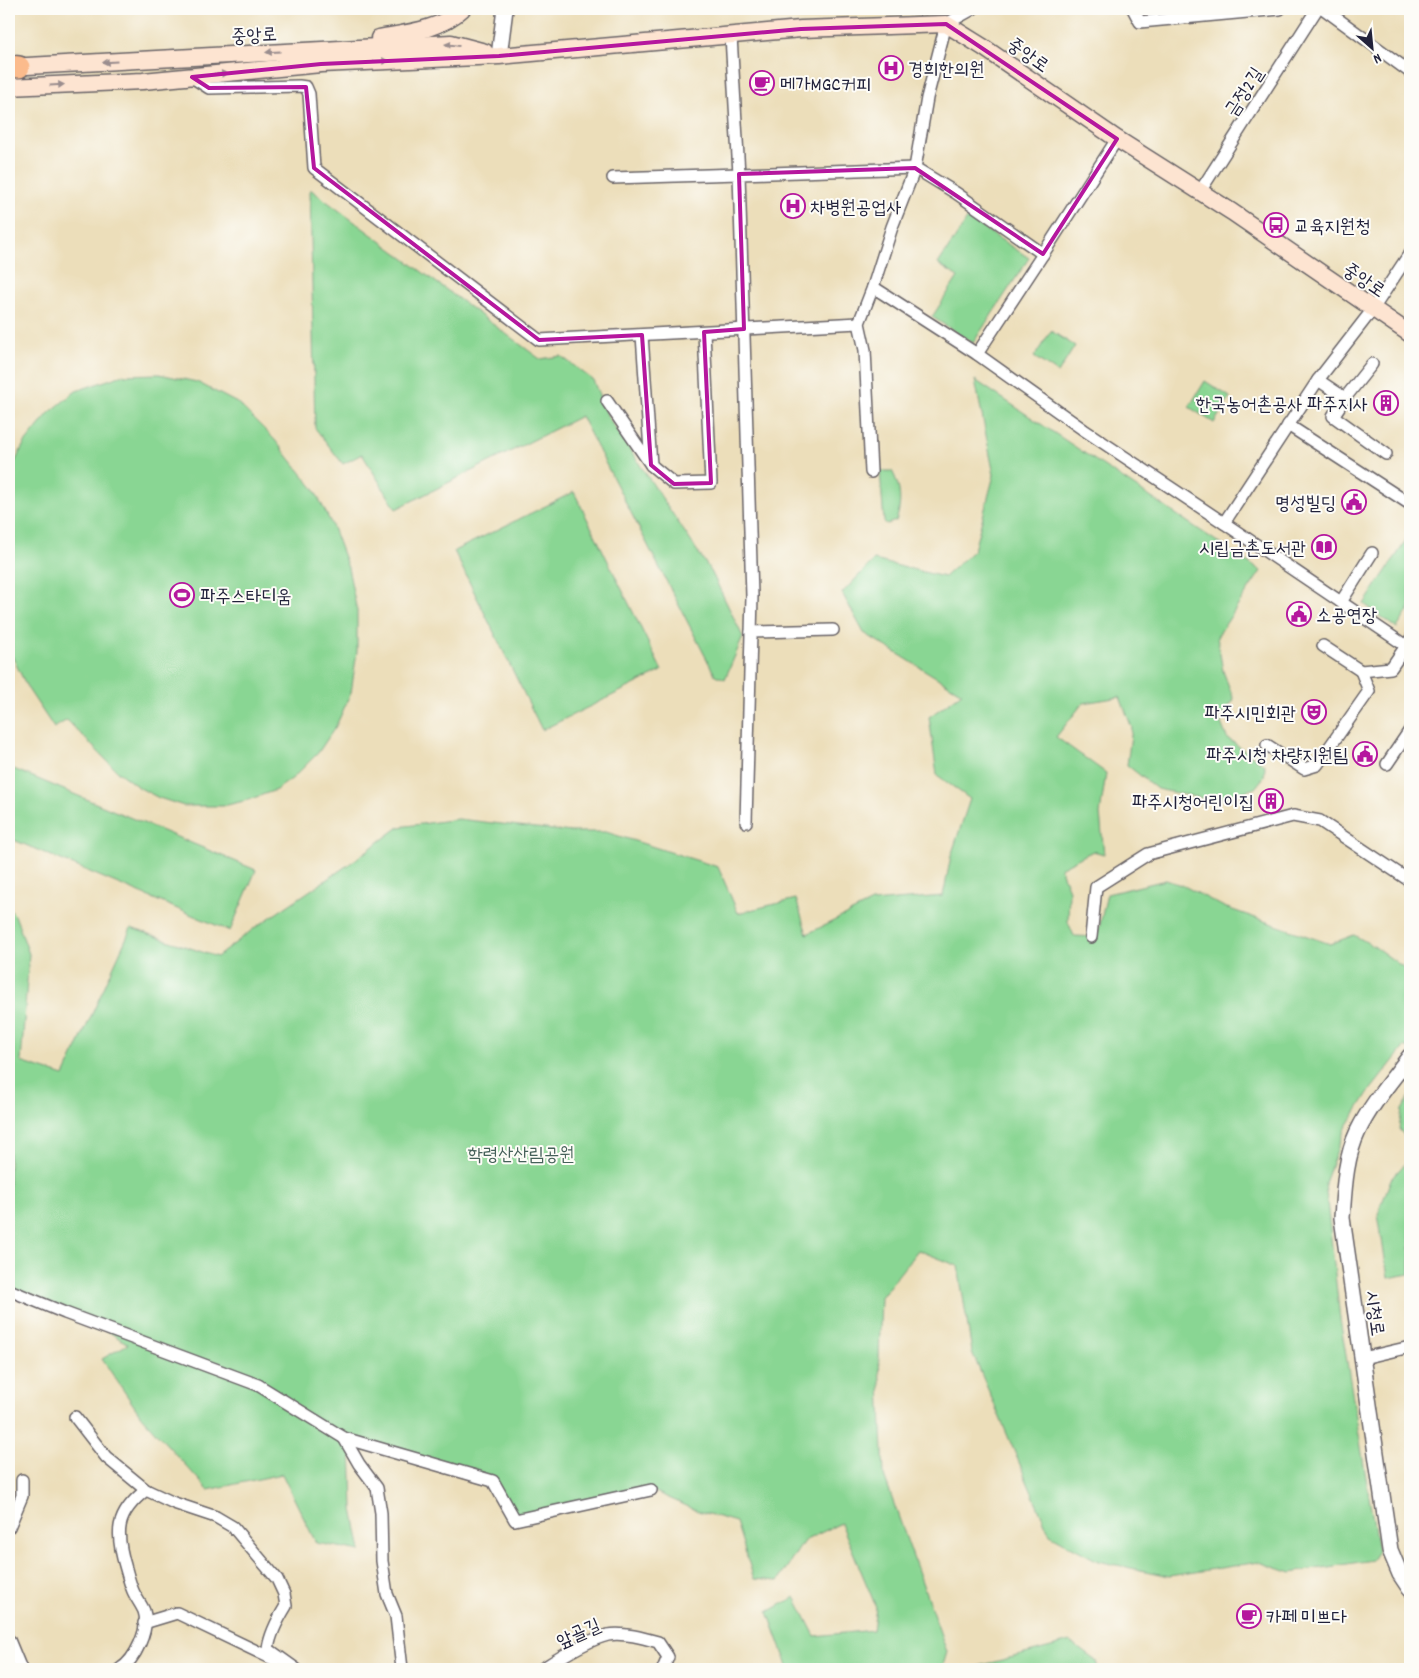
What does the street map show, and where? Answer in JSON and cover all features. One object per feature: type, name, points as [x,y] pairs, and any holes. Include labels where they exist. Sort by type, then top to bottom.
[{"type":"main road","points":[[302,51],[423,30],[455,16],[462,9]]},
{"type":"main road","name":"중앙로","points":[[9,87],[143,81],[322,64],[499,56],[802,29],[946,24],[983,46],[1199,193],[1232,212],[1410,334]]},
{"type":"main road","name":"중앙로","points":[[12,66],[451,43],[499,56]]},
{"type":"street","points":[[499,56],[505,9]]},
{"type":"street","points":[[871,472],[865,350],[859,323],[873,287],[892,227],[915,168],[927,98],[946,24],[973,9]]},
{"type":"street","points":[[1133,9],[1140,22],[1280,9]]},
{"type":"street","name":"금정2길","points":[[1199,193],[1317,9]]},
{"type":"street","points":[[1324,9],[1410,72]]},
{"type":"street","points":[[731,36],[739,174],[749,466],[751,632],[746,822]]},
{"type":"street","points":[[192,77],[210,88],[306,87],[309,94],[314,168],[539,340],[859,323]]},
{"type":"street","points":[[977,354],[1117,139]]},
{"type":"street","points":[[613,178],[915,168],[956,193],[1042,254]]},
{"type":"street","points":[[1224,523],[1318,380],[1373,309],[1410,252]]},
{"type":"street","points":[[873,287],[977,354],[1084,430],[1341,602],[1408,643],[1391,668],[1361,671]]},
{"type":"street","points":[[607,401],[651,465],[674,484],[711,484],[704,332]]},
{"type":"street","points":[[642,335],[651,465]]},
{"type":"street","points":[[1372,364],[1333,416],[1386,454]]},
{"type":"street","points":[[1318,380],[1345,398]]},
{"type":"street","points":[[1288,425],[1410,504]]},
{"type":"street","points":[[1341,602],[1372,553]]},
{"type":"street","points":[[751,632],[833,630]]},
{"type":"street","points":[[1268,745],[1304,769],[1317,765],[1369,691],[1361,671],[1323,646]]},
{"type":"street","points":[[1387,764],[1410,730]]},
{"type":"street","points":[[1090,937],[1096,887],[1148,854],[1293,816],[1320,821],[1410,881]]},
{"type":"street","name":"시청로","points":[[1410,1056],[1374,1103],[1357,1132],[1349,1161],[1342,1218],[1390,1550],[1400,1574],[1410,1589]]},
{"type":"street","points":[[9,1290],[65,1313],[258,1385],[344,1438],[493,1480],[515,1520],[651,1490]]},
{"type":"street","points":[[1363,1358],[1410,1347]]},
{"type":"street","points":[[75,1417],[106,1457],[146,1490],[174,1503],[216,1517],[233,1528],[277,1579],[284,1594],[286,1606],[278,1619],[269,1641],[268,1649],[295,1669]]},
{"type":"street","points":[[344,1438],[359,1464],[377,1488],[382,1529],[382,1561],[387,1594],[396,1616],[402,1669]]},
{"type":"street","points":[[9,1527],[22,1496],[22,1480]]},
{"type":"street","points":[[120,1669],[126,1666],[136,1653],[143,1633],[144,1613],[132,1589],[121,1552],[118,1531],[122,1518],[136,1498],[146,1490]]},
{"type":"street","points":[[144,1623],[177,1613],[295,1669]]},
{"type":"street","name":"앞골길","points":[[542,1669],[577,1648],[608,1635],[636,1636],[658,1642],[668,1657],[663,1669]]},
{"type":"street","points":[[9,1640],[21,1669]]},
{"type":"highlighted area","points":[[946,24],[1117,139],[1043,254],[915,168],[739,174],[744,329],[704,332],[711,483],[674,484],[651,465],[642,335],[539,340],[314,168],[306,87],[209,88],[192,77],[321,64],[499,56],[801,29]]},
{"type":"green space","points":[[310,189],[540,359],[561,356],[593,380],[608,417],[712,573],[743,637],[725,679],[715,675],[581,416],[396,509],[362,454],[343,464],[315,428]]},
{"type":"green space","points":[[968,218],[1029,258],[973,343],[932,317],[958,277],[938,264]]},
{"type":"green space","points":[[1051,331],[1075,346],[1058,373],[1034,357]]},
{"type":"green space","name":"파주스타디움","points":[[159,374],[197,382],[239,404],[274,439],[314,489],[332,525],[348,568],[357,611],[357,651],[351,693],[336,726],[318,753],[293,778],[276,790],[223,806],[184,806],[159,798],[138,787],[117,771],[67,720],[54,728],[28,689],[9,646],[9,601],[11,600],[9,589],[9,479],[12,468],[24,444],[49,413],[76,391],[123,375]]},
{"type":"green space","name":"학령산산림공원","points":[[975,380],[1261,571],[1217,637],[1223,671],[1234,700],[1219,718],[1227,738],[1265,765],[1264,777],[1255,788],[1223,798],[1201,798],[1157,789],[1127,765],[1132,728],[1120,697],[1083,703],[1056,737],[1106,773],[1100,814],[1104,854],[1093,851],[1060,868],[1069,890],[1068,922],[1074,936],[1097,937],[1107,894],[1166,880],[1184,886],[1224,907],[1330,944],[1354,935],[1375,947],[1410,972],[1410,1049],[1405,1046],[1368,1093],[1344,1131],[1325,1183],[1340,1319],[1378,1551],[1372,1560],[1291,1573],[1259,1562],[1169,1576],[1098,1561],[1050,1535],[972,1352],[958,1266],[918,1250],[881,1297],[879,1359],[884,1476],[947,1652],[942,1669],[789,1669],[768,1612],[795,1597],[815,1636],[873,1630],[876,1607],[841,1523],[804,1541],[778,1581],[754,1579],[736,1522],[698,1511],[651,1490],[515,1520],[507,1519],[493,1480],[351,1445],[353,1509],[361,1551],[316,1543],[282,1474],[208,1490],[141,1416],[102,1359],[128,1344],[106,1330],[9,1290],[9,909],[15,915],[29,954],[21,1062],[64,1076],[131,928],[217,957],[256,927],[348,865],[399,827],[458,819],[571,832],[606,832],[718,867],[738,913],[796,899],[807,934],[872,902],[943,896],[951,856],[970,799],[937,775],[929,717],[962,693],[864,633],[842,593],[874,560],[944,577],[974,550],[994,475]]},
{"type":"green space","points":[[1205,381],[1230,397],[1214,423],[1189,407]]},
{"type":"green space","points":[[880,471],[892,471],[899,489],[900,502],[896,521],[887,524],[884,522]]},
{"type":"green space","points":[[574,492],[662,671],[542,730],[454,551]]},
{"type":"green space","points":[[1410,535],[1410,608],[1397,628],[1364,604]]},
{"type":"green space","points":[[9,767],[256,870],[230,931],[9,838]]},
{"type":"green space","points":[[1410,1096],[1410,1143],[1399,1129],[1402,1110]]},
{"type":"green space","points":[[1410,1158],[1410,1274],[1388,1278],[1378,1214],[1391,1179]]},
{"type":"green space","points":[[1070,1642],[1096,1661],[1098,1669],[968,1669]]},
{"type":"place","name":"경희한의원","points":[[891,68]]},
{"type":"place","name":"메가MGC커피","points":[[762,83]]},
{"type":"place","name":"차병원공업사","points":[[793,206]]},
{"type":"place","name":"교육지원청","points":[[1276,225]]},
{"type":"place","name":"한국농어촌공사 파주지사","points":[[1386,403]]},
{"type":"place","name":"명성빌딩","points":[[1354,502]]},
{"type":"place","name":"시립금촌도서관","points":[[1324,547]]},
{"type":"place","name":"파주스타디움","points":[[182,595]]},
{"type":"place","name":"소공연장","points":[[1299,614]]},
{"type":"place","name":"파주시민회관","points":[[1314,712]]},
{"type":"place","name":"파주시청 차량지원팀","points":[[1365,754]]},
{"type":"place","name":"파주시청어린이집","points":[[1271,801]]},
{"type":"place","name":"카페 미쁘다","points":[[1249,1616]]}]
